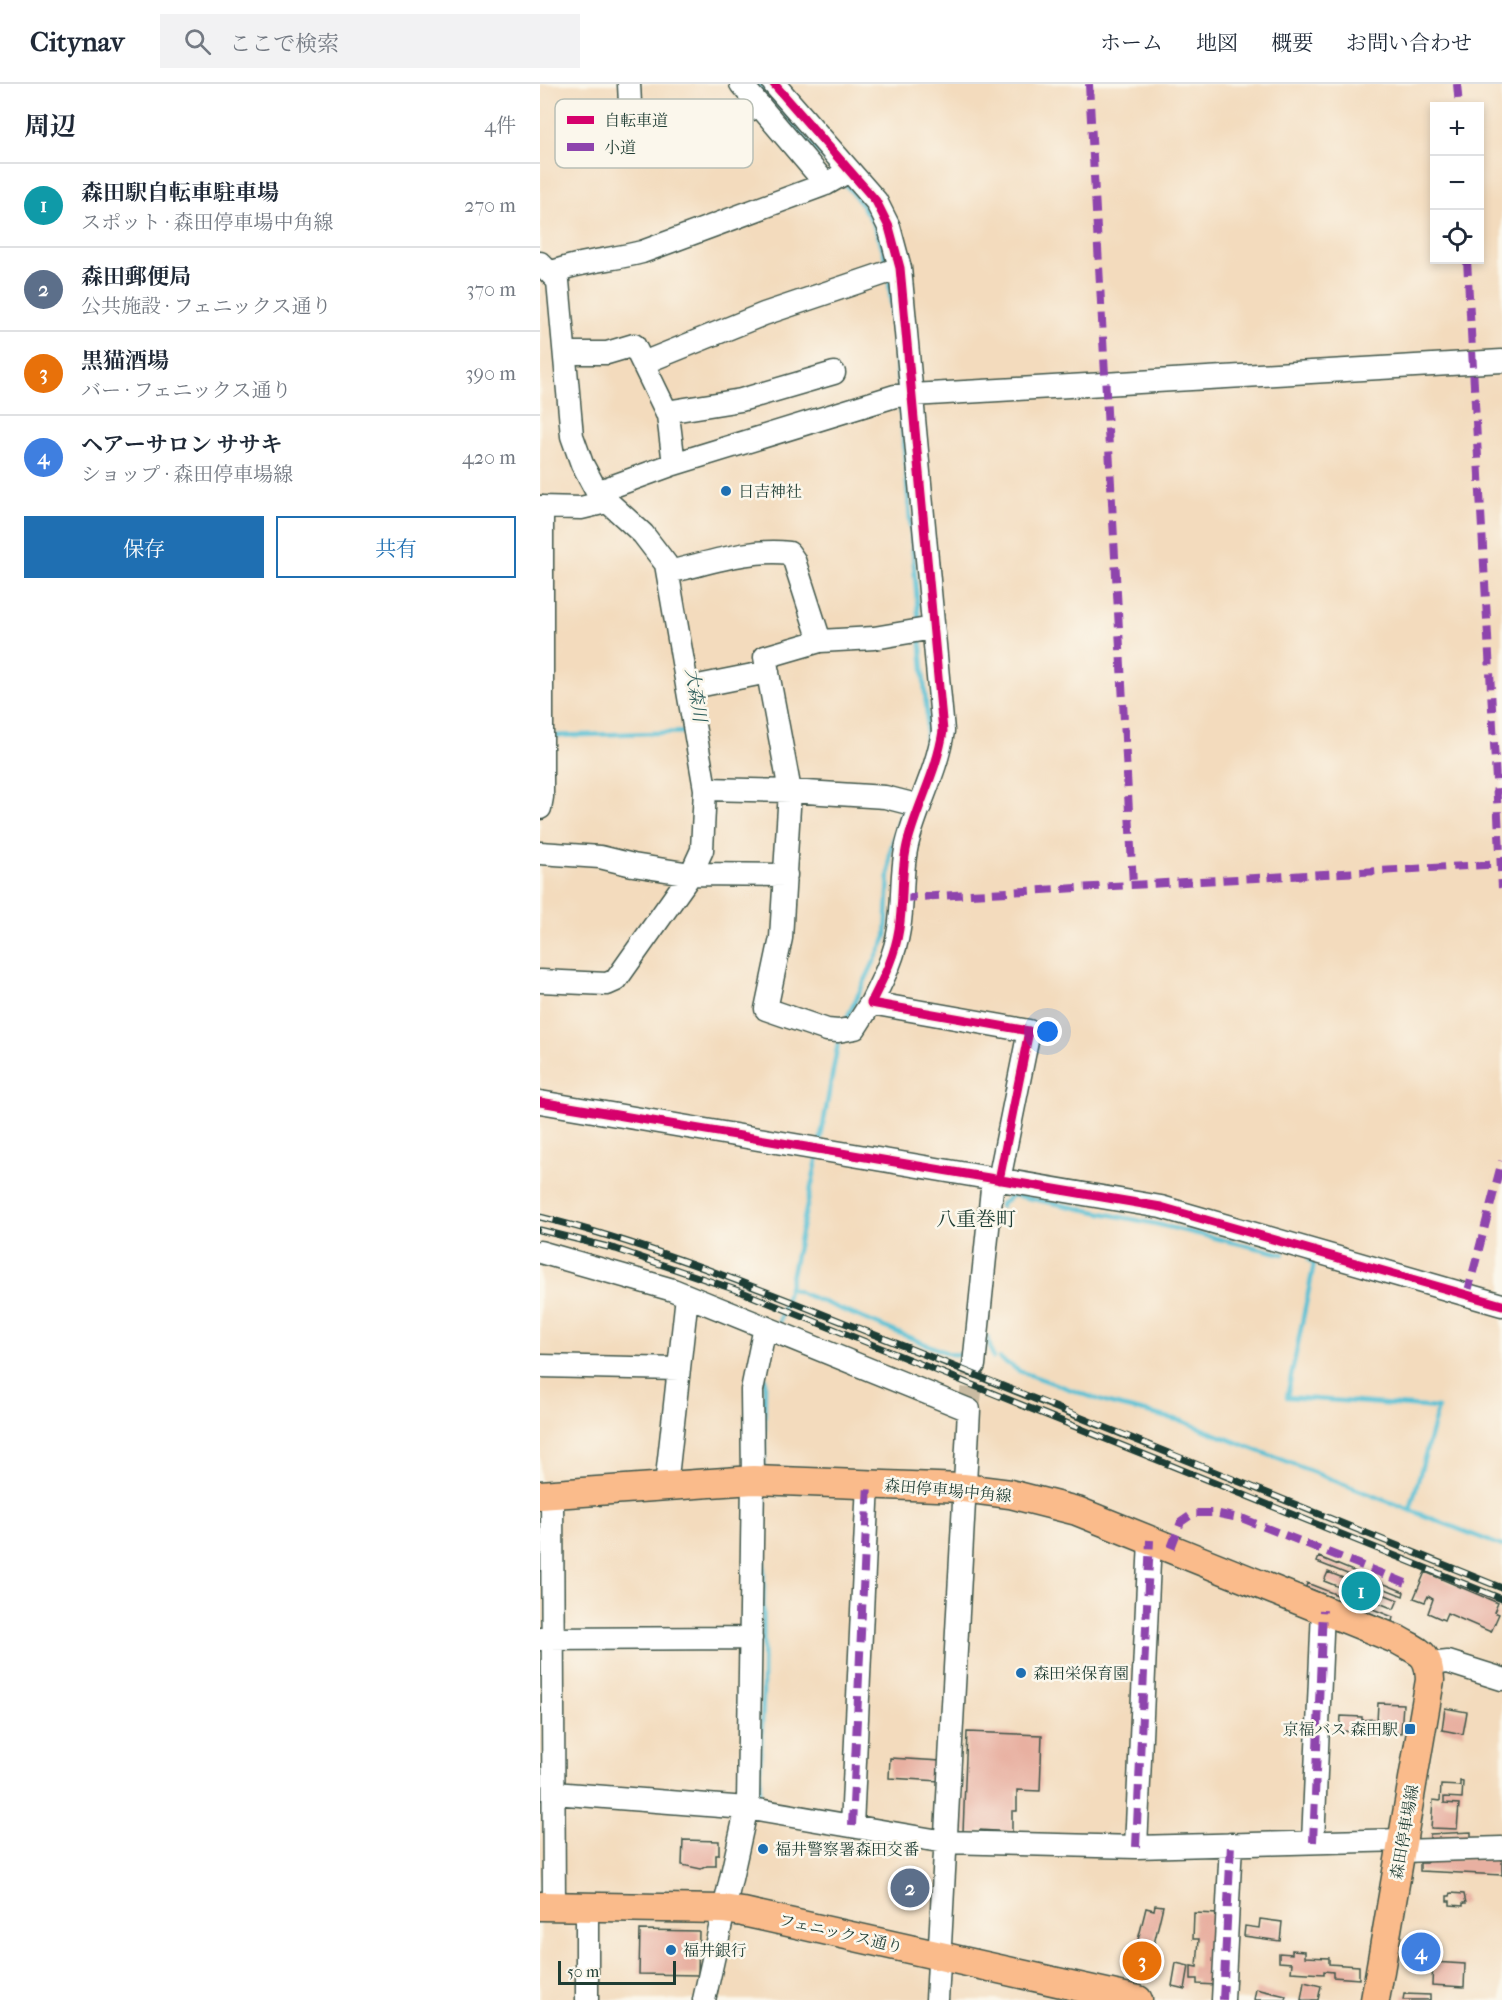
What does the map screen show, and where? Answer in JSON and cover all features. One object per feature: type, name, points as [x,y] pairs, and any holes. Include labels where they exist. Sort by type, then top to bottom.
[{"type":"main road","name":"森田停車場中角線","points":[[546,1495],[762,1480],[963,1488],[1010,1494],[1077,1511],[1398,1640],[1424,1655],[1429,1664]]},
{"type":"main road","name":"森田停車場線","points":[[1375,2000],[1430,1680],[1429,1664]]},
{"type":"main road","name":"フェニックス通り","points":[[547,1906],[723,1909],[939,1954],[1138,2000]]},
{"type":"street","points":[[629,84],[630,99]]},
{"type":"street","points":[[741,84],[760,106],[838,177],[876,201],[889,227],[924,630],[943,731],[939,757],[911,804],[899,929],[890,963],[871,1003],[855,1028],[827,1030],[766,1009],[781,938],[790,791],[765,657],[820,641],[874,638],[924,630]]},
{"type":"street","points":[[774,84],[838,177]]},
{"type":"street","points":[[753,109],[760,106]]},
{"type":"street","points":[[545,268],[613,260],[642,252],[838,177]]},
{"type":"street","points":[[540,981],[607,984],[616,980],[691,874],[702,850],[705,789],[666,564],[643,534],[602,497],[582,464],[572,436],[565,354],[550,310],[558,280],[545,268]]},
{"type":"street","points":[[643,363],[764,314],[892,271]]},
{"type":"street","points":[[565,354],[608,353],[634,345],[666,411],[674,464]]},
{"type":"street","points":[[540,808],[542,797],[541,507],[581,508],[674,464],[904,395],[1502,361]]},
{"type":"street","points":[[666,411],[741,400],[834,373]]},
{"type":"street","points":[[668,572],[743,556],[778,551],[789,553],[794,560],[820,641]]},
{"type":"street","points":[[688,688],[768,672]]},
{"type":"street","points":[[705,789],[885,797],[911,804]]},
{"type":"street","points":[[540,853],[600,857],[633,866],[691,874],[786,875]]},
{"type":"street","points":[[871,1003],[1029,1030],[996,1180],[974,1365]]},
{"type":"street","points":[[540,1102],[1161,1207],[1502,1305]]},
{"type":"street","points":[[540,1252],[687,1296],[969,1410],[937,2000]]},
{"type":"street","points":[[666,1486],[687,1296]]},
{"type":"street","points":[[705,2000],[746,1808],[751,1638],[762,1480],[752,1390],[765,1327]]},
{"type":"street","points":[[540,1366],[679,1369]]},
{"type":"street","points":[[852,1826],[868,1483]]},
{"type":"street","points":[[546,1495],[547,1766],[554,1793],[547,1906]]},
{"type":"street","points":[[1136,1847],[1150,1540]]},
{"type":"street","points":[[1313,1842],[1323,1610]]},
{"type":"street","points":[[547,1640],[751,1638]]},
{"type":"street","points":[[1429,1664],[1448,1662],[1502,1679]]},
{"type":"street","points":[[554,1793],[746,1808],[945,1842],[1136,1847],[1313,1842],[1502,1848]]},
{"type":"street","points":[[1223,2000],[1231,1844]]},
{"type":"street","points":[[586,1906],[587,2000]]},
{"type":"building","points":[[1319,1557],[1404,1592],[1403,1596],[1317,1562]]},
{"type":"building","points":[[1328,1572],[1398,1600],[1394,1609],[1324,1581]]},
{"type":"building","points":[[1425,1572],[1498,1603],[1494,1612],[1499,1614],[1491,1632],[1447,1613],[1444,1620],[1428,1613],[1433,1599],[1428,1596],[1425,1602],[1414,1598]]},
{"type":"building","points":[[1307,1583],[1393,1617],[1392,1622],[1306,1587]]},
{"type":"building","points":[[1378,1703],[1403,1704],[1401,1733],[1361,1729],[1361,1732],[1340,1731],[1341,1716],[1362,1717],[1362,1720],[1374,1719],[1377,1722]]},
{"type":"building","points":[[1445,1708],[1467,1712],[1463,1734],[1442,1730]]},
{"type":"building","points":[[967,1732],[1042,1735],[1040,1791],[1017,1790],[1017,1811],[1012,1811],[1012,1832],[980,1830],[980,1833],[963,1832]]},
{"type":"building","points":[[890,1758],[941,1761],[940,1781],[889,1778]]},
{"type":"building","points":[[1460,1781],[1463,1782],[1462,1798],[1444,1797],[1444,1803],[1459,1804],[1457,1829],[1431,1828],[1433,1800],[1440,1801],[1441,1785],[1460,1786]]},
{"type":"building","points":[[1471,1832],[1471,1838],[1430,1840],[1430,1834]]},
{"type":"building","points":[[683,1840],[719,1841],[716,1866],[701,1869],[682,1865]]},
{"type":"building","points":[[1427,1858],[1502,1859],[1502,1875],[1420,1871],[1420,1863],[1427,1863]]},
{"type":"building","points":[[1451,1893],[1464,1894],[1466,1903],[1463,1903],[1463,1906],[1450,1905],[1447,1896]]},
{"type":"building","points":[[1155,1905],[1163,1906],[1154,1944],[1138,1940],[1146,1908],[1154,1910]]},
{"type":"building","points":[[1194,1913],[1219,1914],[1216,1985],[1197,1984],[1197,1979],[1191,1979],[1191,1966],[1197,1967],[1199,1939],[1193,1939]]},
{"type":"building","points":[[1260,1919],[1282,1922],[1280,1941],[1244,1936],[1245,1926],[1259,1928]]},
{"type":"building","points":[[640,1930],[699,1931],[698,1975],[639,1974]]},
{"type":"building","points":[[1138,1944],[1154,1947],[1146,1981],[1130,1978]]},
{"type":"building","points":[[1405,1947],[1438,1949],[1437,1956],[1425,1955],[1425,1958],[1404,1956]]},
{"type":"building","points":[[1292,1950],[1305,1951],[1305,1957],[1329,1958],[1329,1964],[1359,1966],[1359,1979],[1333,1977],[1333,1972],[1324,1971],[1324,1974],[1291,1972],[1292,1963],[1279,1962],[1279,1953],[1292,1954]]},
{"type":"building","points":[[1433,1962],[1465,1964],[1464,1987],[1432,1985]]},
{"type":"building","points":[[1176,1963],[1189,1966],[1185,1989],[1172,1986]]},
{"type":"building","points":[[1304,1982],[1321,1986],[1318,2000],[1301,2000]]},
{"type":"building","points":[[1256,1989],[1286,1996],[1285,2000],[1254,2000]]},
{"type":"building","points":[[1404,1994],[1430,1995],[1430,2000],[1403,2000]]},
{"type":"waterway","points":[[758,84],[836,173]]},
{"type":"waterway","points":[[843,181],[871,220],[887,265]]},
{"type":"waterway","points":[[889,280],[899,391]]},
{"type":"waterway","points":[[900,402],[919,624]]},
{"type":"waterway","points":[[908,797],[925,754],[927,716],[920,635]]},
{"type":"waterway","name":"大森川","points":[[549,736],[689,732]]},
{"type":"waterway","points":[[845,1022],[886,937],[890,852],[903,808]]},
{"type":"waterway","points":[[820,1142],[839,1038]]},
{"type":"waterway","points":[[778,1326],[818,1156]]},
{"type":"waterway","points":[[1001,1207],[1001,1204],[1013,1195],[1156,1224],[1283,1254]]},
{"type":"waterway","points":[[1309,1260],[1314,1264],[1287,1397],[1438,1408],[1410,1510]]},
{"type":"waterway","points":[[789,1288],[950,1354],[965,1355]]},
{"type":"waterway","points":[[988,1338],[993,1358]]},
{"type":"waterway","points":[[999,1358],[1019,1371],[1108,1403],[1182,1421],[1502,1546]]},
{"type":"waterway","points":[[764,1471],[765,1378]]},
{"type":"waterway","points":[[759,1801],[763,1697],[764,1489]]},
{"type":"tunnel","points":[[969,1410],[974,1365]]},
{"type":"railway","points":[[540,1217],[679,1259],[770,1293],[1502,1588]]},
{"type":"railway","points":[[540,1230],[616,1249],[742,1292],[1502,1599]]},
{"type":"marked path","points":[[1089,84],[1133,884]]},
{"type":"marked path","points":[[1457,84],[1459,102]]},
{"type":"marked path","points":[[1467,264],[1502,888]]},
{"type":"marked path","points":[[901,898],[1502,864]]},
{"type":"marked path","points":[[1467,1295],[1502,1161]]},
{"type":"marked path","points":[[852,1826],[868,1483]]},
{"type":"marked path","points":[[1171,1548],[1181,1522],[1194,1513],[1214,1513],[1244,1519],[1411,1585]]},
{"type":"marked path","points":[[1136,1847],[1150,1540]]},
{"type":"marked path","points":[[1313,1842],[1323,1610]]},
{"type":"marked path","points":[[1223,2000],[1231,1844]]},
{"type":"cycle path","points":[[774,84],[876,201],[889,227],[900,268],[943,731],[906,852],[895,949],[871,1003],[1029,1031],[999,1180]]},
{"type":"cycle path","points":[[540,1102],[1161,1207],[1502,1305]]},
{"type":"place","name":"日吉神社","points":[[726,491]]},
{"type":"place","name":"森田駅自転車駐車場","points":[[1361,1591]]},
{"type":"place","name":"森田栄保育園","points":[[1021,1673]]},
{"type":"place","name":"京福バス 森田駅","points":[[1410,1729]]},
{"type":"place","name":"福井警察署森田交番","points":[[763,1849]]},
{"type":"place","name":"森田郵便局","points":[[910,1888]]},
{"type":"place","name":"福井銀行","points":[[671,1950]]},
{"type":"place","name":"ヘアーサロン ササキ","points":[[1421,1952]]},
{"type":"place","name":"黒猫酒場","points":[[1142,1961]]},
{"type":"district","name":"八重巻町","points":[[976,1219]]}]
